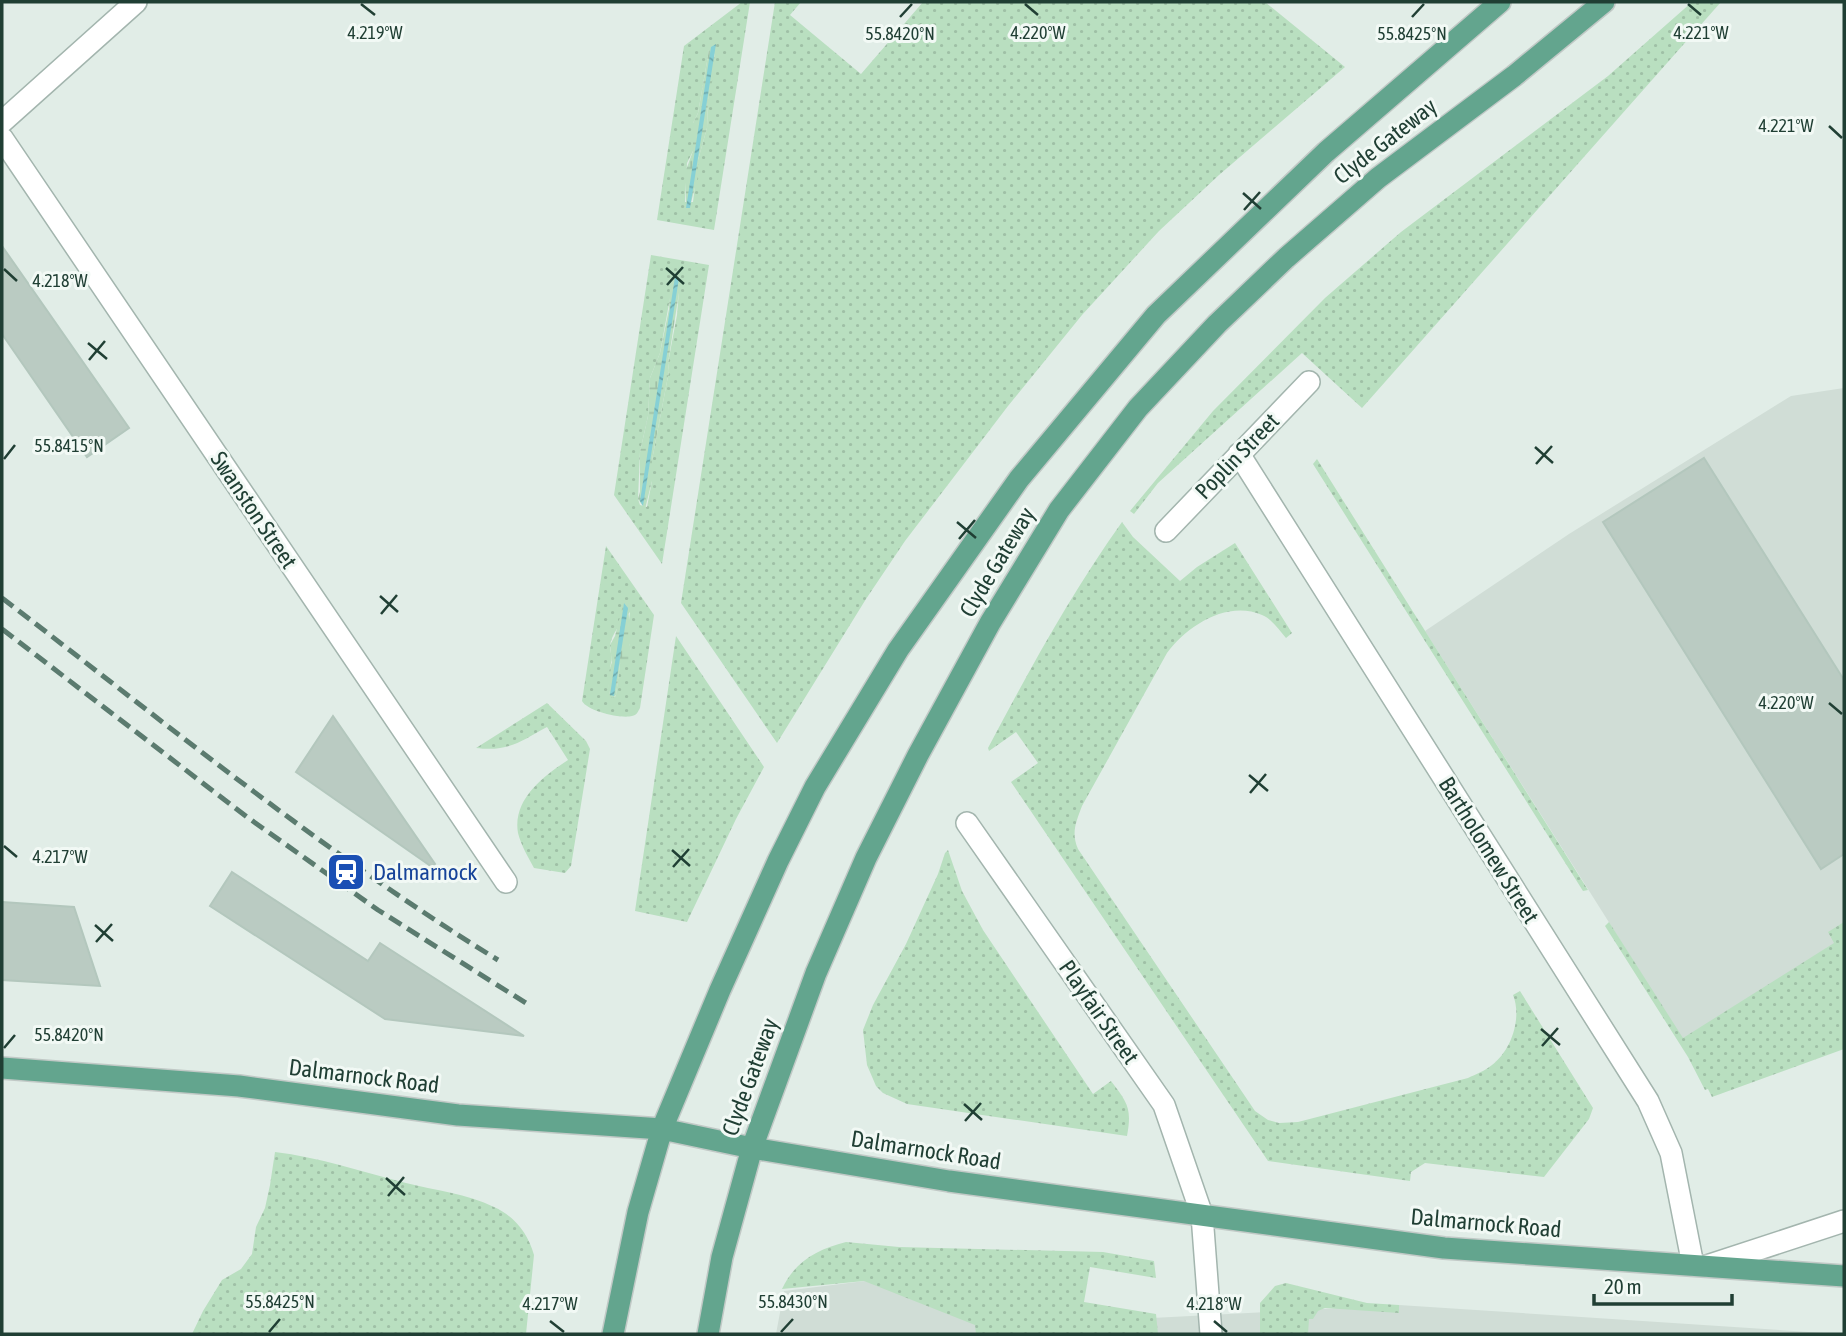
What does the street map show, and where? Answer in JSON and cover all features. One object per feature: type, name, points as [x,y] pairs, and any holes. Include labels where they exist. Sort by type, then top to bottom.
[{"type":"main road","name":"Clyde Gateway","points":[[613,1334],[638,1212],[662,1129],[720,989],[815,786],[898,650],[1019,478],[1156,314],[1326,152],[1500,2]]},
{"type":"main road","name":"Clyde Gateway","points":[[708,1334],[722,1257],[752,1148],[816,973],[866,858],[960,677],[1059,510],[1138,408],[1217,324],[1286,258],[1378,178],[1514,76],[1604,2]]},
{"type":"main road","name":"Dalmarnock Road","points":[[2,1068],[239,1086],[458,1115],[662,1129],[752,1148],[949,1181],[1444,1248],[1844,1276]]},
{"type":"street","points":[[2,122],[136,2]]},
{"type":"street","name":"Swanston Street","points":[[2,138],[506,883]]},
{"type":"street","name":"Poplin Street","points":[[1166,531],[1309,382]]},
{"type":"street","name":"Bartholomew Street","points":[[1239,454],[1648,1101],[1671,1153],[1700,1266]]},
{"type":"street","name":"Playfair Street","points":[[968,823],[1164,1105],[1202,1215],[1211,1334]]},
{"type":"street","points":[[1700,1266],[1844,1221]]},
{"type":"shaded area","points":[[1844,388],[1844,1044],[1682,1038],[1425,631],[1569,534],[1791,396]]},
{"type":"shaded area","points":[[865,1281],[1152,1318],[1399,1305],[1839,1334],[776,1334],[784,1291]]},
{"type":"green space","points":[[742,2],[750,2],[714,230],[657,220],[684,46]],"holes":[[[709,50],[715,54],[707,128],[698,160],[693,202],[685,202],[687,163],[693,151],[693,123],[698,113]]]},
{"type":"green space","points":[[775,2],[801,2],[790,15],[861,74],[923,2],[1265,2],[1345,67],[1219,175],[1159,231],[1082,315],[1008,406],[905,541],[777,743],[681,603]]},
{"type":"green space","points":[[1692,2],[1721,2],[1362,408],[1302,353],[1158,483],[1134,514],[1130,511],[1213,411],[1325,298],[1401,232],[1608,76]]},
{"type":"green space","points":[[715,43],[707,128],[689,210],[686,208],[686,170],[693,151],[693,123],[698,113],[709,50]]},
{"type":"green space","points":[[651,255],[709,265],[662,564],[614,495]],"holes":[[[680,277],[677,315],[652,460],[652,481],[647,507],[640,505],[638,499],[640,452],[648,416],[650,378],[660,353],[670,298]]]},
{"type":"green space","points":[[676,276],[681,280],[669,371],[645,509],[638,499],[640,452],[648,416],[650,378],[660,353],[669,309],[670,285]]},
{"type":"green space","points":[[1317,459],[1588,890],[1583,891],[1313,464]]},
{"type":"green space","points":[[1122,522],[1133,537],[1180,581],[1235,543],[1292,633],[1286,638],[1266,617],[1249,611],[1235,611],[1209,618],[1175,643],[1082,806],[1076,822],[1078,849],[1255,1111],[1268,1120],[1279,1123],[1298,1122],[1468,1078],[1483,1071],[1499,1059],[1510,1042],[1516,1023],[1513,995],[1520,991],[1593,1108],[1589,1119],[1544,1177],[1425,1163],[1411,1172],[1410,1181],[1268,1161],[1011,782],[1038,763],[1016,732],[989,751],[988,748],[1051,633]]},
{"type":"green space","points":[[606,546],[654,615],[640,708],[637,714],[627,717],[597,711],[582,701]],"holes":[[[630,612],[627,636],[631,651],[620,664],[616,695],[610,696],[610,646],[617,628]]]},
{"type":"green space","points":[[624,601],[629,614],[629,640],[633,654],[629,661],[620,664],[616,695],[613,698],[610,697],[607,677],[612,662],[610,645]]},
{"type":"green space","points":[[676,636],[764,767],[687,922],[635,911]]},
{"type":"green space","points":[[547,703],[586,741],[590,749],[571,866],[565,873],[534,868],[518,833],[517,821],[525,799],[540,781],[568,760],[547,727],[506,747],[476,748]]},
{"type":"green space","points":[[948,850],[962,891],[983,930],[1093,1094],[1111,1081],[1121,1095],[1129,1113],[1127,1136],[907,1104],[883,1093],[876,1086],[867,1065],[863,1030],[873,1005],[906,944]]},
{"type":"green space","points":[[1609,922],[1683,1038],[1834,943],[1828,932],[1844,922],[1844,1049],[1712,1097],[1708,1089],[1705,1090],[1688,1057],[1605,926]]},
{"type":"green space","points":[[275,1152],[324,1161],[462,1196],[508,1215],[524,1233],[534,1255],[526,1334],[192,1334],[222,1280],[241,1269],[252,1254],[256,1227],[265,1208]]},
{"type":"green space","points":[[846,1242],[899,1247],[1103,1252],[1154,1261],[1156,1278],[1090,1267],[1084,1302],[1156,1314],[1158,1334],[976,1334],[975,1325],[864,1281],[782,1289],[787,1279],[808,1258],[826,1248]]},
{"type":"green space","points":[[1286,1283],[1367,1303],[1399,1305],[1399,1313],[1325,1308],[1318,1311],[1313,1319],[1309,1319],[1308,1334],[1260,1334],[1260,1303],[1275,1286]]},
{"type":"water","points":[[716,44],[690,208],[686,208],[711,47]]},
{"type":"water","points":[[675,277],[679,278],[643,506],[640,501]]},
{"type":"water","points":[[624,603],[628,608],[614,696],[610,695]]},
{"type":"building","points":[[2,246],[129,428],[87,457],[2,334]]},
{"type":"building","points":[[1704,458],[1844,680],[1844,854],[1821,869],[1603,522]]},
{"type":"building","points":[[333,716],[435,864],[432,867],[296,772]]},
{"type":"building","points":[[232,872],[368,961],[380,943],[524,1036],[385,1019],[210,906]]},
{"type":"building","points":[[2,902],[74,907],[100,986],[2,980]]},
{"type":"railway","points":[[2,598],[307,831],[433,919],[498,960]]},
{"type":"railway","points":[[2,629],[247,817],[378,910],[529,1005]]},
{"type":"place","name":"Dalmarnock","points":[[346,872]]}]
